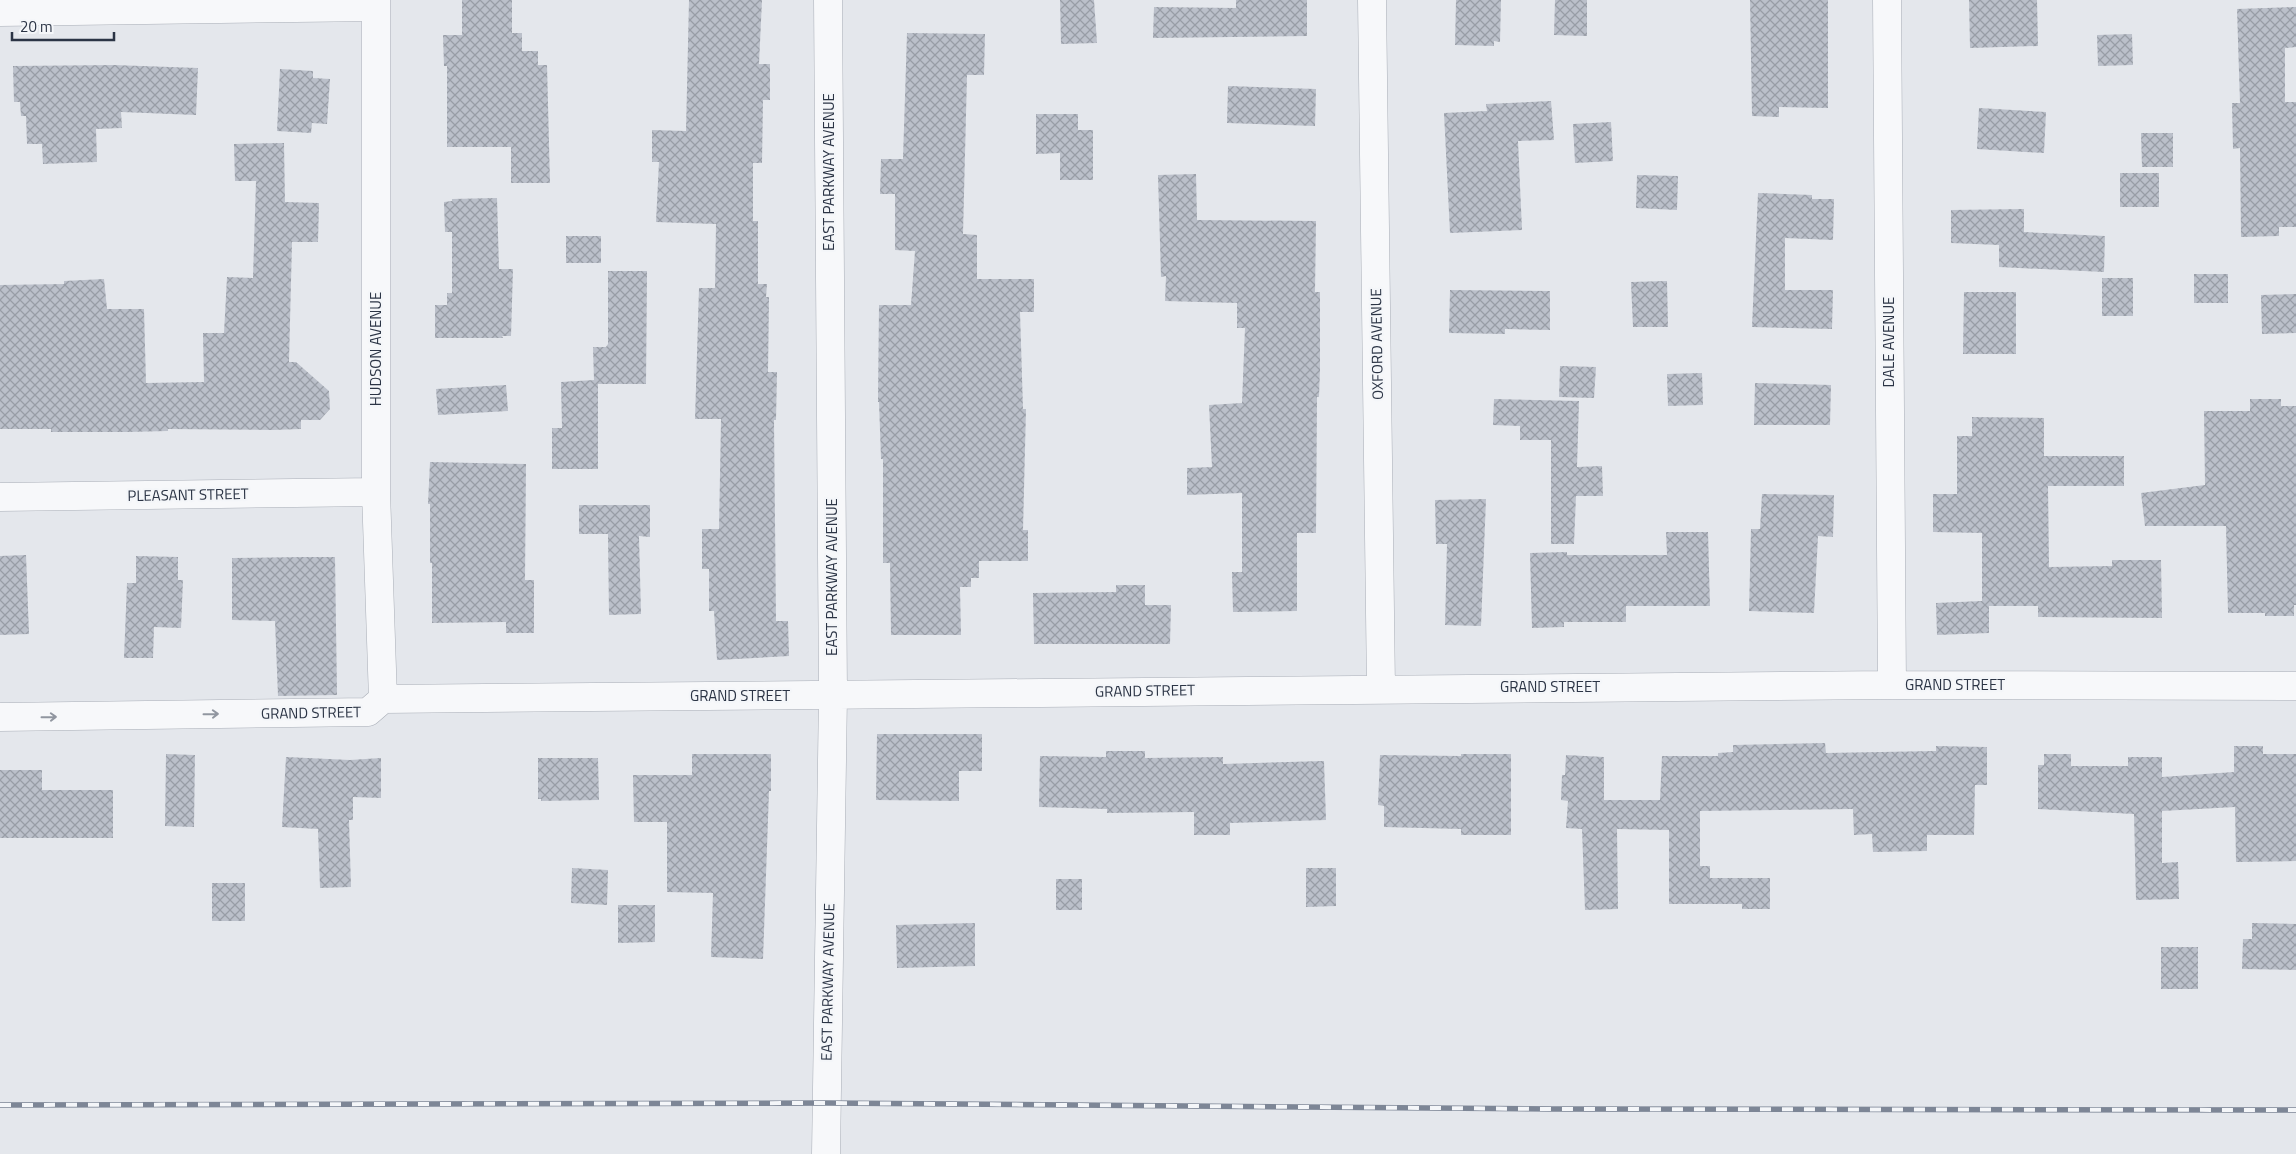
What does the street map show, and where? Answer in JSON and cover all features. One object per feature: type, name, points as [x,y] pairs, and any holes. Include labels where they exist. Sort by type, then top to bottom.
[{"type":"street","name":"EAST PARKWAY AVENUE","points":[[826,1154],[833,695],[828,0]]},
{"type":"street","name":"OXFORD AVENUE","points":[[1372,0],[1381,689]]},
{"type":"street","name":"DALE AVENUE","points":[[1886,0],[1892,685]]},
{"type":"street","points":[[0,12],[376,3]]},
{"type":"street","name":"HUDSON AVENUE","points":[[376,3],[376,492],[383,699]]},
{"type":"street","name":"PLEASANT STREET","points":[[0,497],[376,492]]},
{"type":"street","name":"GRAND STREET","points":[[0,717],[368,712],[383,699],[1892,685],[2296,686]]},
{"type":"building","points":[[462,0],[512,0],[512,33],[522,33],[522,51],[538,51],[538,65],[547,65],[550,183],[511,183],[511,147],[447,147],[447,66],[444,66],[443,35],[462,35]]},
{"type":"building","points":[[689,0],[762,0],[759,64],[770,64],[770,100],[763,100],[762,163],[753,163],[753,221],[758,221],[758,284],[767,284],[766,297],[769,297],[768,372],[777,372],[776,420],[774,420],[776,621],[788,621],[789,656],[717,660],[714,611],[709,611],[709,569],[702,569],[702,529],[719,529],[721,419],[695,419],[699,288],[715,288],[716,224],[656,222],[659,162],[652,162],[652,130],[686,131]]},
{"type":"building","points":[[1060,0],[1094,0],[1097,43],[1061,44]]},
{"type":"building","points":[[1236,0],[1307,0],[1307,36],[1153,38],[1154,7],[1236,8]]},
{"type":"building","points":[[1456,0],[1501,0],[1500,42],[1494,41],[1494,46],[1455,45]]},
{"type":"building","points":[[1555,0],[1587,0],[1587,36],[1554,35]]},
{"type":"building","points":[[1750,0],[1828,0],[1828,108],[1779,107],[1779,117],[1752,116]]},
{"type":"building","points":[[1969,0],[2037,0],[2038,46],[1970,48]]},
{"type":"building","points":[[2296,7],[2296,47],[2285,48],[2285,102],[2296,102],[2296,227],[2279,227],[2279,236],[2241,237],[2240,148],[2233,149],[2232,103],[2240,103],[2237,9]]},
{"type":"building","points":[[907,33],[985,34],[984,75],[967,75],[963,234],[977,235],[977,279],[1034,279],[1034,312],[1020,312],[1023,409],[1026,409],[1023,530],[1028,530],[1028,561],[979,561],[979,578],[971,578],[971,587],[960,587],[961,635],[891,635],[890,563],[883,563],[883,459],[881,459],[878,402],[879,305],[911,305],[915,251],[895,250],[895,194],[880,194],[881,159],[903,159]]},
{"type":"building","points":[[2132,34],[2133,65],[2098,66],[2097,35]]},
{"type":"building","points":[[114,65],[198,68],[196,115],[121,112],[122,128],[96,129],[97,162],[43,164],[42,144],[27,144],[26,116],[21,116],[20,102],[14,102],[13,66]]},
{"type":"building","points":[[280,69],[313,71],[313,78],[330,79],[327,124],[312,123],[311,133],[277,131]]},
{"type":"building","points":[[1228,86],[1316,89],[1315,126],[1227,123]]},
{"type":"building","points":[[1551,101],[1554,140],[1518,141],[1522,230],[1450,233],[1444,113],[1487,111],[1486,104]]},
{"type":"building","points":[[1979,108],[2046,112],[2044,153],[1977,149]]},
{"type":"building","points":[[1036,114],[1078,114],[1078,130],[1093,130],[1093,180],[1060,180],[1060,153],[1036,154]]},
{"type":"building","points":[[1611,122],[1613,161],[1575,163],[1573,124]]},
{"type":"building","points":[[2141,133],[2173,133],[2173,167],[2142,167]]},
{"type":"building","points":[[284,143],[285,202],[319,203],[318,242],[292,242],[289,362],[296,362],[329,391],[330,409],[320,420],[301,420],[301,429],[273,430],[168,429],[168,431],[51,432],[51,429],[0,429],[0,285],[64,284],[64,281],[104,279],[107,309],[144,309],[146,383],[204,382],[203,333],[224,333],[227,277],[253,278],[256,181],[235,181],[234,144]]},
{"type":"building","points":[[2120,173],[2159,173],[2159,207],[2120,207]]},
{"type":"building","points":[[1196,174],[1197,220],[1316,221],[1315,292],[1320,292],[1320,370],[1319,397],[1317,397],[1316,533],[1297,533],[1297,611],[1233,612],[1232,572],[1242,572],[1242,493],[1187,495],[1187,468],[1212,467],[1209,405],[1242,403],[1245,328],[1237,328],[1237,303],[1165,301],[1166,276],[1161,277],[1158,175]]},
{"type":"building","points":[[1637,175],[1678,176],[1677,210],[1636,208]]},
{"type":"building","points":[[1758,193],[1812,195],[1812,199],[1834,199],[1833,240],[1785,238],[1785,290],[1833,290],[1832,329],[1752,327]]},
{"type":"building","points":[[497,198],[499,269],[513,269],[511,336],[502,336],[503,338],[435,338],[435,305],[447,305],[447,293],[452,293],[452,232],[445,232],[444,202],[452,201],[452,199]]},
{"type":"building","points":[[2024,209],[2024,232],[2105,236],[2104,272],[1999,267],[1999,245],[1951,243],[1951,210]]},
{"type":"building","points":[[566,236],[601,236],[601,263],[566,263]]},
{"type":"building","points":[[608,271],[647,271],[646,384],[598,384],[598,469],[552,469],[552,428],[562,428],[561,382],[594,380],[593,347],[606,347],[608,344]]},
{"type":"building","points":[[2194,274],[2228,274],[2228,303],[2194,303]]},
{"type":"building","points":[[2102,278],[2133,278],[2133,316],[2102,316]]},
{"type":"building","points":[[1667,281],[1668,327],[1633,327],[1631,282]]},
{"type":"building","points":[[1450,290],[1550,291],[1550,330],[1505,329],[1505,334],[1449,333]]},
{"type":"building","points":[[1964,292],[2016,292],[2016,354],[1963,354]]},
{"type":"building","points":[[2296,294],[2296,333],[2262,334],[2261,295]]},
{"type":"building","points":[[1560,366],[1596,367],[1594,398],[1559,397]]},
{"type":"building","points":[[1702,373],[1703,405],[1668,406],[1667,374]]},
{"type":"building","points":[[1755,383],[1831,385],[1830,425],[1754,425]]},
{"type":"building","points":[[506,385],[508,411],[438,415],[436,389]]},
{"type":"building","points":[[1494,399],[1579,401],[1577,467],[1602,466],[1603,496],[1576,496],[1574,544],[1551,544],[1551,440],[1520,440],[1520,426],[1493,425]]},
{"type":"building","points":[[2250,399],[2281,399],[2281,406],[2296,406],[2296,605],[2294,605],[2294,616],[2265,616],[2265,613],[2228,613],[2226,526],[2145,526],[2141,493],[2205,485],[2204,411],[2250,411]]},
{"type":"building","points":[[1972,417],[2044,418],[2044,456],[2124,456],[2124,486],[2048,486],[2049,567],[2112,566],[2112,560],[2161,560],[2162,618],[2038,617],[2038,606],[1989,606],[1989,633],[1937,635],[1936,603],[1982,601],[1982,533],[1933,532],[1933,494],[1957,494],[1957,436],[1972,436]]},
{"type":"building","points":[[430,462],[526,464],[525,580],[534,580],[534,633],[506,633],[506,622],[432,623],[432,563],[430,563],[430,504],[428,504]]},
{"type":"building","points":[[1762,494],[1834,495],[1833,537],[1818,536],[1814,613],[1749,611],[1751,529],[1760,529]]},
{"type":"building","points":[[1486,499],[1481,626],[1445,625],[1447,544],[1436,544],[1435,500]]},
{"type":"building","points":[[579,505],[650,505],[650,537],[639,536],[641,614],[609,615],[608,534],[579,534]]},
{"type":"building","points":[[1666,532],[1708,532],[1710,606],[1626,606],[1626,622],[1564,622],[1564,627],[1532,628],[1530,553],[1567,552],[1567,555],[1667,555]]},
{"type":"building","points":[[26,555],[29,634],[0,635],[0,556]]},
{"type":"building","points":[[136,556],[178,557],[178,580],[183,580],[181,628],[154,627],[153,658],[124,658],[127,583],[136,583]]},
{"type":"building","points":[[335,557],[337,695],[278,696],[275,621],[232,620],[232,558]]},
{"type":"building","points":[[1116,585],[1145,585],[1145,605],[1171,605],[1170,644],[1034,644],[1033,593],[1116,592]]},
{"type":"building","points":[[877,734],[982,734],[982,771],[959,771],[959,801],[876,800]]},
{"type":"building","points":[[1825,743],[1826,753],[1936,751],[1936,746],[1987,747],[1987,785],[1975,785],[1974,835],[1927,835],[1927,851],[1873,852],[1872,834],[1854,835],[1853,809],[1700,811],[1700,866],[1710,866],[1710,878],[1770,878],[1770,909],[1742,909],[1742,904],[1669,904],[1669,830],[1617,829],[1618,909],[1585,910],[1582,829],[1566,828],[1568,801],[1561,800],[1562,775],[1565,775],[1566,755],[1604,757],[1604,800],[1660,800],[1662,756],[1718,756],[1718,753],[1733,752],[1733,745]]},
{"type":"building","points":[[2234,746],[2263,746],[2263,754],[2296,754],[2296,861],[2236,862],[2235,807],[2162,811],[2162,863],[2178,862],[2179,899],[2136,900],[2134,814],[2038,809],[2038,765],[2044,765],[2044,754],[2071,754],[2071,766],[2128,766],[2128,757],[2162,757],[2162,777],[2234,772]]},
{"type":"building","points":[[1106,751],[1145,751],[1145,758],[1223,757],[1223,764],[1324,761],[1326,820],[1230,823],[1230,835],[1194,835],[1194,812],[1107,813],[1107,809],[1039,807],[1040,756],[1106,757]]},
{"type":"building","points":[[166,754],[195,755],[194,827],[165,826]]},
{"type":"building","points":[[692,754],[771,754],[763,959],[711,957],[713,893],[667,892],[667,822],[634,822],[633,775],[692,775]]},
{"type":"building","points":[[1461,754],[1511,754],[1511,835],[1461,835],[1461,829],[1384,827],[1384,806],[1378,805],[1380,755],[1461,756]]},
{"type":"building","points":[[286,757],[350,760],[381,758],[381,798],[353,797],[353,820],[349,820],[351,887],[320,888],[318,829],[282,827]]},
{"type":"building","points":[[538,758],[598,758],[599,800],[541,801],[541,799],[538,799]]},
{"type":"building","points":[[0,770],[42,770],[42,790],[113,790],[113,838],[0,838]]},
{"type":"building","points":[[572,868],[608,870],[607,905],[571,903]]},
{"type":"building","points":[[1306,868],[1336,868],[1336,906],[1306,907]]},
{"type":"building","points":[[1056,879],[1082,879],[1082,910],[1056,910]]},
{"type":"building","points":[[212,883],[245,883],[245,921],[212,921]]},
{"type":"building","points":[[618,905],[655,905],[655,942],[618,943]]},
{"type":"building","points":[[975,923],[975,966],[897,968],[896,925]]},
{"type":"building","points":[[2252,923],[2296,924],[2296,970],[2242,969],[2243,939],[2252,939]]},
{"type":"building","points":[[2161,947],[2198,947],[2198,989],[2161,989]]},
{"type":"railway","points":[[0,1105],[826,1103],[1552,1109],[2296,1110]]}]
